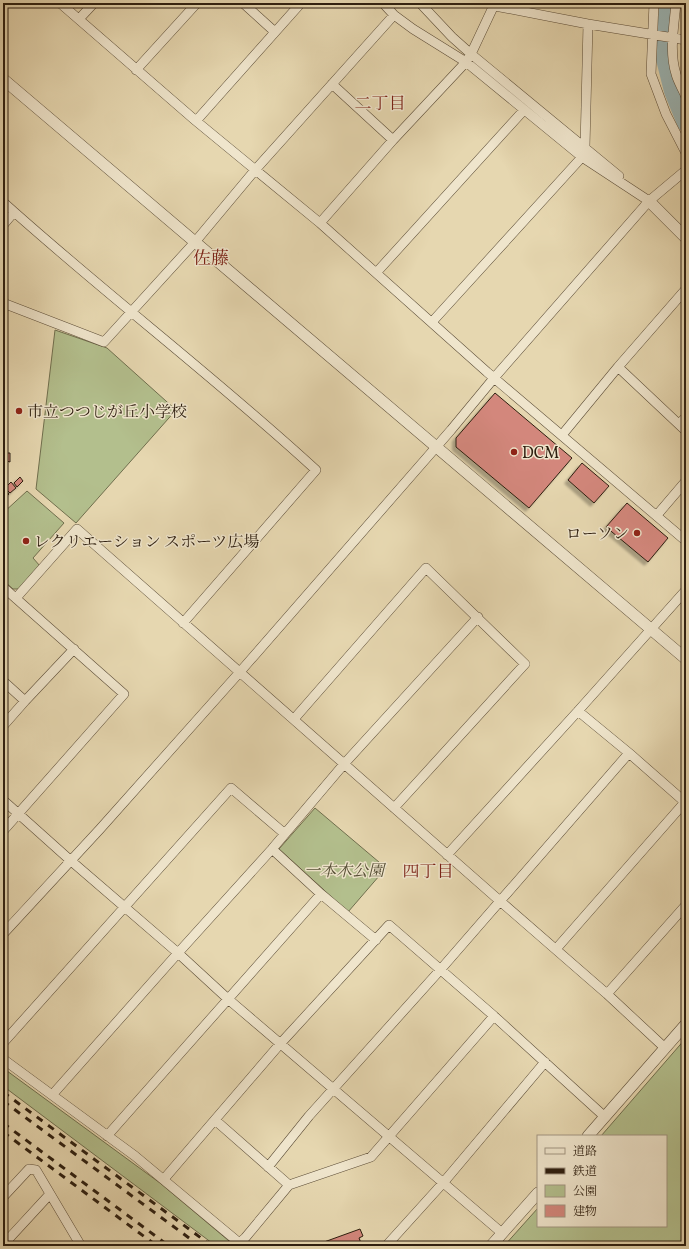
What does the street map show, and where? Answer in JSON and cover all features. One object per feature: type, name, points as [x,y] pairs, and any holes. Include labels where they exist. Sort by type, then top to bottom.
[{"type":"street","points":[[60,3],[196,121],[320,223],[494,378],[686,541]]},
{"type":"street","points":[[79,19],[94,3]]},
{"type":"street","points":[[136,70],[197,3]]},
{"type":"street","points":[[243,3],[275,32]]},
{"type":"street","points":[[196,121],[301,3]]},
{"type":"street","points":[[383,3],[394,15],[413,29],[466,62],[582,157],[649,202]]},
{"type":"street","points":[[420,3],[452,37],[471,54],[585,147],[649,202],[686,238]]},
{"type":"street","points":[[654,3],[651,74],[666,114],[686,152]]},
{"type":"street","points":[[676,3],[673,38],[673,65],[676,76],[686,97]]},
{"type":"street","points":[[320,223],[393,140],[466,62],[495,4],[588,24],[686,40]]},
{"type":"street","points":[[3,303],[104,342],[195,242],[256,169],[394,15]]},
{"type":"street","points":[[585,147],[588,24]]},
{"type":"street","points":[[3,78],[650,630],[686,659]]},
{"type":"street","points":[[332,84],[393,140]]},
{"type":"street","points":[[376,273],[524,110]]},
{"type":"street","points":[[432,322],[582,157]]},
{"type":"street","points":[[3,934],[105,823],[239,673],[494,378],[649,202],[686,170]]},
{"type":"street","points":[[3,202],[54,248],[132,312],[316,470],[183,623]]},
{"type":"street","points":[[3,225],[14,212]]},
{"type":"street","points":[[562,435],[686,289]]},
{"type":"street","points":[[618,368],[683,427],[686,417]]},
{"type":"street","points":[[656,515],[686,481]]},
{"type":"street","points":[[16,598],[77,529],[500,902],[607,994],[665,1048]]},
{"type":"street","points":[[294,719],[426,568],[525,664],[394,808]]},
{"type":"street","points":[[3,587],[124,694],[3,831]]},
{"type":"street","points":[[448,855],[686,590]]},
{"type":"street","points":[[53,1094],[272,849],[344,764],[478,617]]},
{"type":"street","points":[[3,726],[74,649]]},
{"type":"street","points":[[3,682],[25,701]]},
{"type":"street","points":[[556,950],[685,802],[578,711]]},
{"type":"street","points":[[268,1167],[310,1116],[500,902],[629,753]]},
{"type":"street","points":[[3,1043],[231,788],[285,834]]},
{"type":"street","points":[[3,800],[178,953],[228,999],[502,1233]]},
{"type":"street","points":[[272,849],[321,894],[376,940]]},
{"type":"street","points":[[108,1136],[321,894]]},
{"type":"street","points":[[607,994],[686,905]]},
{"type":"street","points":[[164,1179],[280,1044],[389,926],[441,969],[605,1117]]},
{"type":"street","points":[[3,1059],[53,1094],[135,1156],[241,1244],[289,1185],[371,1157],[494,1016]]},
{"type":"street","points":[[589,1135],[686,1024]]},
{"type":"street","points":[[386,1246],[545,1062]]},
{"type":"street","points":[[215,1120],[289,1185]]},
{"type":"street","points":[[3,1197],[29,1169],[36,1170],[82,1246]]},
{"type":"street","points":[[3,1245],[50,1194]]},
{"type":"street","points":[[491,1246],[537,1194]]},
{"type":"green space","points":[[55,330],[107,348],[176,410],[76,523],[36,489]]},
{"type":"green space","name":"レクリエーション スポーツ広場","points":[[27,491],[64,523],[33,558],[40,566],[19,589],[13,589],[3,580],[3,513]]},
{"type":"green space","name":"一本木公園","points":[[315,808],[386,868],[348,912],[279,849]]},
{"type":"green space","points":[[686,1038],[686,1246],[504,1246],[537,1209],[537,1227],[667,1227],[667,1135],[602,1135]]},
{"type":"green space","points":[[3,1068],[160,1183],[235,1246],[216,1246],[3,1086]]},
{"type":"building","name":"DCM","points":[[495,393],[572,458],[529,508],[456,447],[456,438]]},
{"type":"building","points":[[3,445],[5,445],[5,453],[10,453],[10,462],[7,461],[7,464],[3,464]]},
{"type":"building","points":[[582,463],[609,486],[594,503],[568,480]]},
{"type":"building","points":[[20,477],[23,481],[17,487],[14,483]]},
{"type":"building","points":[[11,482],[16,488],[10,493],[5,488]]},
{"type":"building","points":[[4,489],[9,494],[3,500],[3,490]]},
{"type":"building","name":"ローソン","points":[[627,503],[668,538],[648,562],[606,527]]},
{"type":"building","points":[[360,1229],[363,1236],[359,1238],[361,1243],[352,1246],[313,1246]]},
{"type":"waterway","points":[[668,3],[665,59],[673,91],[686,123]]},
{"type":"railway","points":[[3,1092],[212,1246]]},
{"type":"railway","points":[[3,1101],[200,1246]]},
{"type":"railway","points":[[3,1123],[169,1246]]},
{"type":"railway","points":[[3,1132],[157,1246]]},
{"type":"place","name":"市立つつじが丘小学校","points":[[19,411]]},
{"type":"place","name":"DCM","points":[[514,452]]},
{"type":"place","name":"ローソン","points":[[637,533]]},
{"type":"place","name":"レクリエーション スポーツ広場","points":[[26,541]]},
{"type":"district","name":"二丁目","points":[[380,103]]},
{"type":"district","name":"佐藤","points":[[211,258]]},
{"type":"district","name":"四丁目","points":[[428,871]]}]
